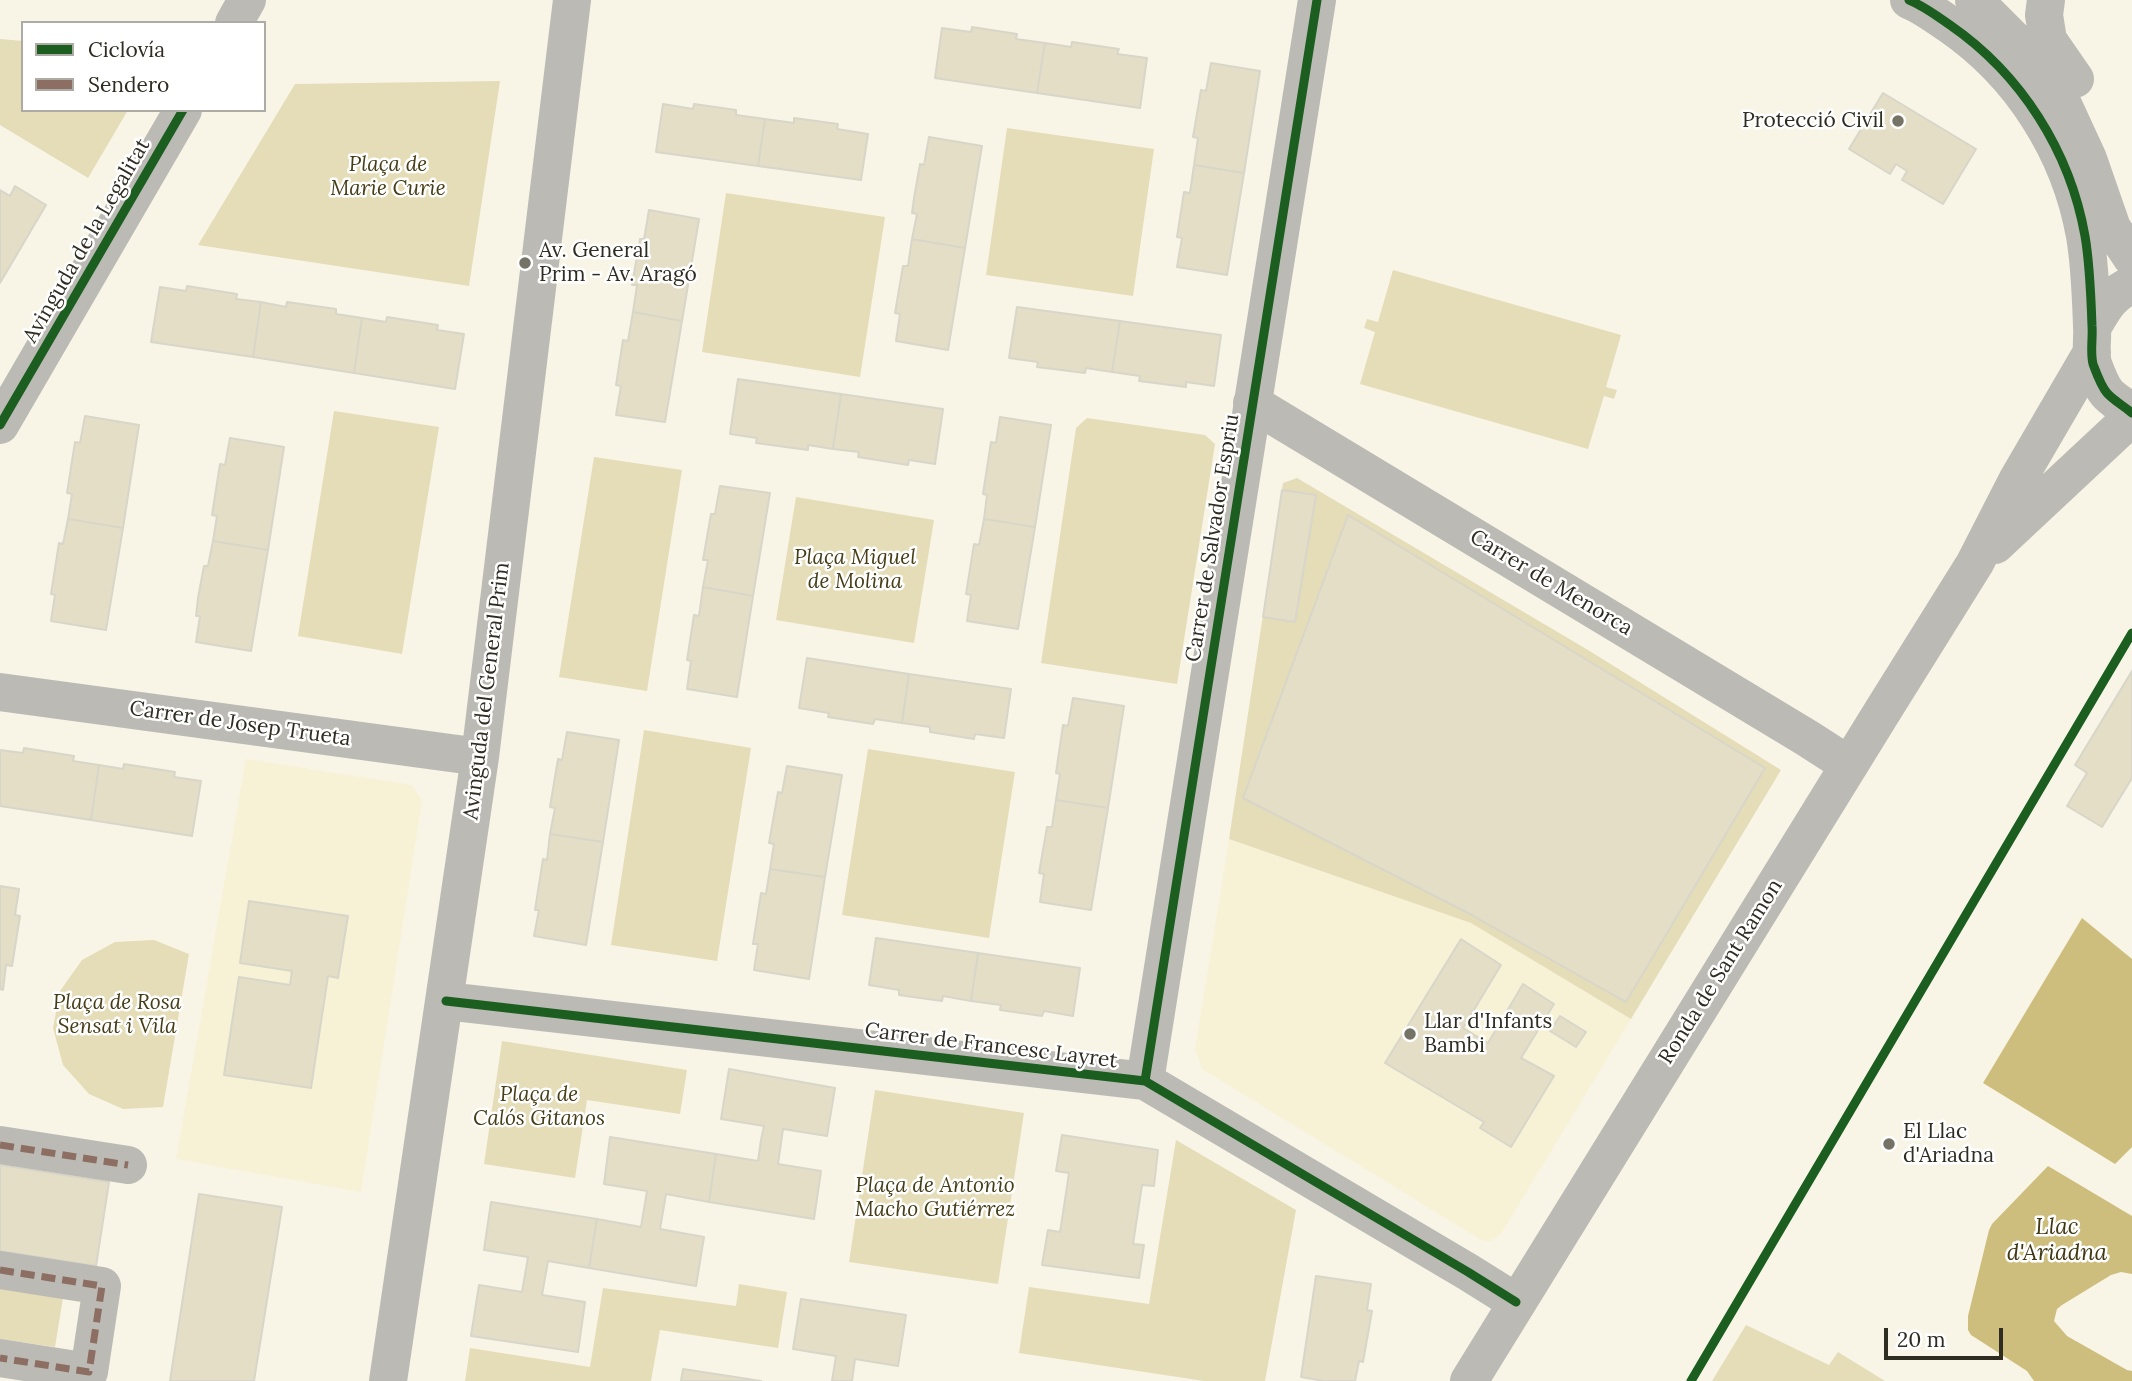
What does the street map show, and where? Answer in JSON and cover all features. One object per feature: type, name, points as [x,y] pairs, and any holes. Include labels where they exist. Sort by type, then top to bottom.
[{"type":"street","points":[[235,21],[247,0]]},
{"type":"street","name":"Avinguda del General Prim","points":[[388,1381],[480,757],[572,0]]},
{"type":"street","name":"Carrer de Salvador Espriu","points":[[1145,1082],[1317,0]]},
{"type":"street","points":[[1909,0],[1919,4],[1984,52],[2034,108],[2060,157],[2080,212],[2085,238],[2092,340]]},
{"type":"street","points":[[1974,0],[2031,57],[2059,96],[2088,159],[2112,228],[2131,265]]},
{"type":"street","points":[[2046,0],[2044,15],[2048,40],[2081,88],[2103,134],[2122,202],[2131,265]]},
{"type":"street","name":"Avinguda de la Legalitat","points":[[0,425],[182,112]]},
{"type":"street","name":"Ronda de Sant Ramon","points":[[1469,1381],[1975,563],[2092,340],[2106,304],[2122,289],[2131,265]]},
{"type":"street","name":"Ronda de Sant Ramon","points":[[1975,563],[2132,415],[2106,392],[2093,362],[2092,340]]},
{"type":"street","name":"Carrer de Menorca","points":[[1252,403],[1807,737],[1849,765]]},
{"type":"street","name":"Carrer de Josep Trueta","points":[[0,692],[480,757]]},
{"type":"street","name":"Carrer de Francesc Layret","points":[[446,1001],[1145,1082],[1516,1302]]},
{"type":"street","points":[[0,1144],[128,1165]]},
{"type":"street","points":[[0,1270],[103,1286],[89,1371],[0,1358]]},
{"type":"shaded area","points":[[246,759],[412,785],[422,801],[361,1192],[176,1159]]},
{"type":"shaded area","name":"Llar d'Infants Bambi","points":[[1229,839],[1471,923],[1631,1019],[1501,1234],[1492,1241],[1483,1241],[1202,1069],[1195,1049]]},
{"type":"green space","points":[[0,39],[21,41],[21,112],[127,112],[88,178],[0,125]]},
{"type":"green space","name":"Plaça de Marie Curie","points":[[500,81],[469,286],[198,245],[295,84]]},
{"type":"green space","points":[[1007,128],[1154,149],[1133,296],[986,275]]},
{"type":"green space","points":[[726,193],[885,217],[860,377],[702,352]]},
{"type":"green space","points":[[1393,270],[1621,335],[1606,387],[1617,390],[1614,399],[1604,396],[1588,449],[1360,384],[1375,332],[1364,328],[1367,319],[1378,322]]},
{"type":"green space","points":[[334,411],[439,427],[402,654],[298,636]]},
{"type":"green space","points":[[1087,418],[1205,435],[1215,444],[1177,684],[1041,663],[1076,428]]},
{"type":"green space","points":[[594,457],[682,470],[647,691],[559,677]]},
{"type":"green space","points":[[1297,478],[1588,650],[1781,770],[1631,1019],[1471,923],[1229,839],[1283,483]]},
{"type":"green space","name":"Plaça Miguel de Molina","points":[[796,497],[934,520],[914,643],[776,620]]},
{"type":"green space","points":[[644,730],[751,748],[717,961],[611,945]]},
{"type":"green space","points":[[868,749],[1015,772],[989,938],[842,915]]},
{"type":"green space","name":"Plaça de Rosa Sensat i Vila","points":[[154,940],[189,954],[163,1107],[123,1109],[89,1094],[63,1065],[53,1028],[60,991],[82,960],[115,942]]},
{"type":"green space","name":"Plaça de Calós Gitanos","points":[[502,1041],[687,1070],[680,1114],[587,1100],[575,1178],[484,1164]]},
{"type":"green space","name":"Plaça de Antonio Macho Gutiérrez","points":[[875,1090],[1024,1113],[998,1284],[849,1262]]},
{"type":"green space","points":[[1176,1140],[1296,1210],[1265,1381],[1204,1381],[1019,1353],[1029,1287],[1149,1304]]},
{"type":"green space","points":[[739,1284],[787,1292],[778,1348],[660,1330],[651,1381],[465,1381],[470,1348],[590,1367],[603,1288],[736,1306]]},
{"type":"green space","points":[[0,1289],[63,1298],[55,1347],[0,1339]]},
{"type":"green space","points":[[1746,1325],[1829,1365],[1838,1352],[1885,1381],[1712,1381]]},
{"type":"water","points":[[2082,918],[2132,959],[2132,1147],[2115,1164],[1983,1083]]},
{"type":"water","name":"Llac d'Ariadna","points":[[2048,1166],[2132,1216],[2132,1274],[2121,1272],[2111,1275],[2057,1309],[2054,1321],[2067,1336],[2132,1371],[2132,1381],[2034,1381],[2027,1371],[1971,1335],[1968,1330],[1968,1316],[1989,1230]]},
{"type":"building","points":[[972,27],[1017,34],[1016,39],[1045,43],[1037,93],[935,78],[942,28],[971,32]]},
{"type":"building","points":[[1072,42],[1119,49],[1117,54],[1147,58],[1140,108],[1037,93],[1045,43],[1071,47]]},
{"type":"building","points":[[1211,63],[1260,71],[1244,173],[1194,165],[1198,138],[1193,137],[1201,90],[1206,91]]},
{"type":"building","name":"Protecció Civil","points":[[1883,93],[1976,149],[1943,204],[1902,180],[1907,171],[1896,164],[1890,174],[1849,149]]},
{"type":"building","points":[[663,104],[693,109],[694,104],[736,110],[736,115],[765,119],[758,166],[656,152]]},
{"type":"building","points":[[794,118],[838,124],[837,129],[868,134],[861,180],[758,166],[765,119],[794,123]]},
{"type":"building","points":[[929,137],[982,146],[965,248],[912,239],[917,214],[912,213],[914,198],[920,164],[924,165]]},
{"type":"building","points":[[1194,165],[1244,173],[1227,275],[1177,267],[1182,238],[1177,237],[1184,192],[1190,193]]},
{"type":"building","points":[[15,186],[46,205],[0,283],[0,190],[10,196]]},
{"type":"building","points":[[649,210],[699,219],[682,321],[633,312],[637,285],[632,285],[640,239],[644,239]]},
{"type":"building","points":[[912,239],[965,248],[948,350],[896,341],[900,314],[895,313],[903,266],[908,266]]},
{"type":"building","points":[[187,286],[237,294],[236,299],[261,302],[253,357],[151,342],[160,287],[186,291]]},
{"type":"building","points":[[261,302],[286,307],[287,302],[336,309],[336,314],[362,318],[354,373],[253,357]]},
{"type":"building","points":[[1017,307],[1120,321],[1112,372],[1086,368],[1085,373],[1037,367],[1038,362],[1009,358]]},
{"type":"building","points":[[633,312],[682,321],[665,422],[616,415],[621,386],[616,385],[623,340],[628,341]]},
{"type":"building","points":[[387,317],[438,325],[437,330],[464,334],[455,389],[354,373],[362,318],[386,322]]},
{"type":"building","points":[[1120,321],[1221,335],[1214,386],[1186,382],[1186,387],[1139,381],[1140,376],[1112,372]]},
{"type":"building","points":[[738,379],[841,394],[833,449],[808,445],[808,450],[756,443],[757,438],[730,434]]},
{"type":"building","points":[[841,394],[943,409],[935,464],[909,460],[908,465],[858,457],[859,452],[833,449]]},
{"type":"building","points":[[85,416],[139,425],[123,528],[68,519],[72,494],[67,493],[75,442],[80,443]]},
{"type":"building","points":[[1000,417],[1051,425],[1035,527],[984,519],[987,495],[983,494],[991,442],[996,443]]},
{"type":"building","points":[[230,438],[284,447],[268,550],[213,541],[217,516],[212,515],[220,464],[225,465]]},
{"type":"building","points":[[720,486],[770,493],[753,596],[703,587],[708,560],[703,560],[711,514],[715,514]]},
{"type":"building","points":[[1282,490],[1316,495],[1295,622],[1263,617]]},
{"type":"building","points":[[1348,515],[1765,768],[1626,1002],[1470,914],[1243,798]]},
{"type":"building","points":[[68,519],[123,528],[106,630],[51,621],[55,595],[51,594],[59,543],[63,544]]},
{"type":"building","points":[[984,519],[1035,527],[1018,629],[967,621],[971,595],[966,594],[974,544],[979,545]]},
{"type":"building","points":[[213,541],[268,550],[251,651],[196,642],[200,616],[196,616],[198,598],[204,566],[208,566]]},
{"type":"building","points":[[703,587],[753,596],[737,697],[687,689],[691,661],[687,660],[694,615],[699,616]]},
{"type":"building","points":[[807,658],[909,674],[902,723],[875,719],[873,724],[828,717],[829,713],[799,708]]},
{"type":"building","points":[[2132,671],[2132,778],[2102,827],[2067,806],[2087,773],[2075,765]]},
{"type":"building","points":[[909,674],[1011,689],[1004,738],[975,734],[974,739],[930,732],[930,727],[902,723]]},
{"type":"building","points":[[1073,698],[1124,706],[1108,808],[1056,800],[1060,774],[1056,773],[1063,725],[1068,726]]},
{"type":"building","points":[[567,732],[619,740],[603,842],[550,834],[555,808],[550,807],[558,759],[562,760]]},
{"type":"building","points":[[24,748],[74,756],[73,761],[99,765],[91,820],[0,806],[0,750],[23,753]]},
{"type":"building","points":[[124,764],[175,772],[174,777],[201,781],[192,836],[91,820],[99,765],[123,769]]},
{"type":"building","points":[[787,766],[842,775],[825,877],[770,869],[774,844],[769,843],[778,792],[782,793]]},
{"type":"building","points":[[1056,800],[1108,808],[1091,910],[1040,902],[1044,874],[1039,873],[1047,827],[1052,827]]},
{"type":"building","points":[[550,834],[603,842],[586,945],[534,936],[543,859],[547,860]]},
{"type":"building","points":[[770,869],[825,877],[809,979],[754,970],[758,944],[753,944],[761,893],[766,894]]},
{"type":"building","points":[[0,886],[19,889],[15,915],[20,916],[12,966],[6,965],[3,990],[0,989]]},
{"type":"building","points":[[249,901],[348,916],[338,978],[328,976],[311,1088],[224,1075],[239,977],[290,985],[292,971],[240,963]]},
{"type":"building","points":[[876,938],[978,953],[971,1001],[943,996],[942,1001],[899,995],[899,990],[869,985]]},
{"type":"building","points":[[1461,939],[1501,965],[1463,1028],[1488,1043],[1523,984],[1554,1004],[1521,1058],[1554,1076],[1511,1147],[1480,1128],[1484,1122],[1385,1063]]},
{"type":"building","points":[[978,953],[1080,968],[1073,1016],[1044,1011],[1042,1016],[1000,1010],[1001,1005],[971,1001]]},
{"type":"building","points":[[1560,1016],[1586,1032],[1576,1047],[1550,1031]]},
{"type":"building","points":[[729,1069],[835,1088],[827,1136],[783,1129],[778,1164],[821,1171],[814,1219],[709,1202],[716,1154],[758,1161],[764,1126],[721,1119]]},
{"type":"building","points":[[1062,1135],[1158,1150],[1154,1186],[1142,1185],[1133,1244],[1144,1245],[1139,1278],[1042,1265],[1048,1230],[1060,1232],[1063,1213],[1069,1173],[1056,1171]]},
{"type":"building","points":[[610,1137],[716,1154],[709,1202],[666,1194],[660,1229],[704,1237],[696,1286],[589,1268],[597,1219],[641,1227],[647,1191],[604,1184]]},
{"type":"building","points":[[0,1165],[109,1182],[96,1266],[0,1251]]},
{"type":"building","points":[[199,1194],[282,1207],[254,1381],[170,1381]]},
{"type":"building","points":[[491,1202],[597,1219],[589,1268],[548,1261],[542,1295],[585,1302],[578,1352],[471,1336],[479,1285],[522,1292],[528,1257],[484,1250]]},
{"type":"building","points":[[1316,1276],[1371,1284],[1367,1310],[1372,1311],[1363,1362],[1359,1361],[1355,1381],[1324,1381],[1301,1377]]},
{"type":"building","points":[[801,1299],[906,1315],[898,1366],[855,1359],[852,1381],[832,1381],[836,1356],[793,1349]]},
{"type":"building","points":[[683,1369],[761,1381],[681,1381]]},
{"type":"marked path","points":[[0,1145],[128,1165]]},
{"type":"marked path","points":[[0,1270],[102,1286],[89,1372],[0,1358]]},
{"type":"cycle path","points":[[1145,1081],[1317,0]]},
{"type":"cycle path","points":[[1909,0],[1950,25],[1999,67],[2020,91],[2054,145],[2068,174],[2085,236],[2090,281],[2093,364],[2107,393],[2132,413]]},
{"type":"cycle path","points":[[0,425],[182,112]]},
{"type":"cycle path","points":[[1691,1381],[2132,633]]},
{"type":"cycle path","points":[[446,1001],[1145,1081],[1516,1302]]},
{"type":"place","name":"Protecció Civil","points":[[1898,121]]},
{"type":"place","name":"Av. General Prim - Av. Aragó","points":[[525,263]]},
{"type":"place","name":"Llar d'Infants Bambi","points":[[1410,1034]]},
{"type":"place","name":"El Llac d'Ariadna","points":[[1889,1144]]}]
